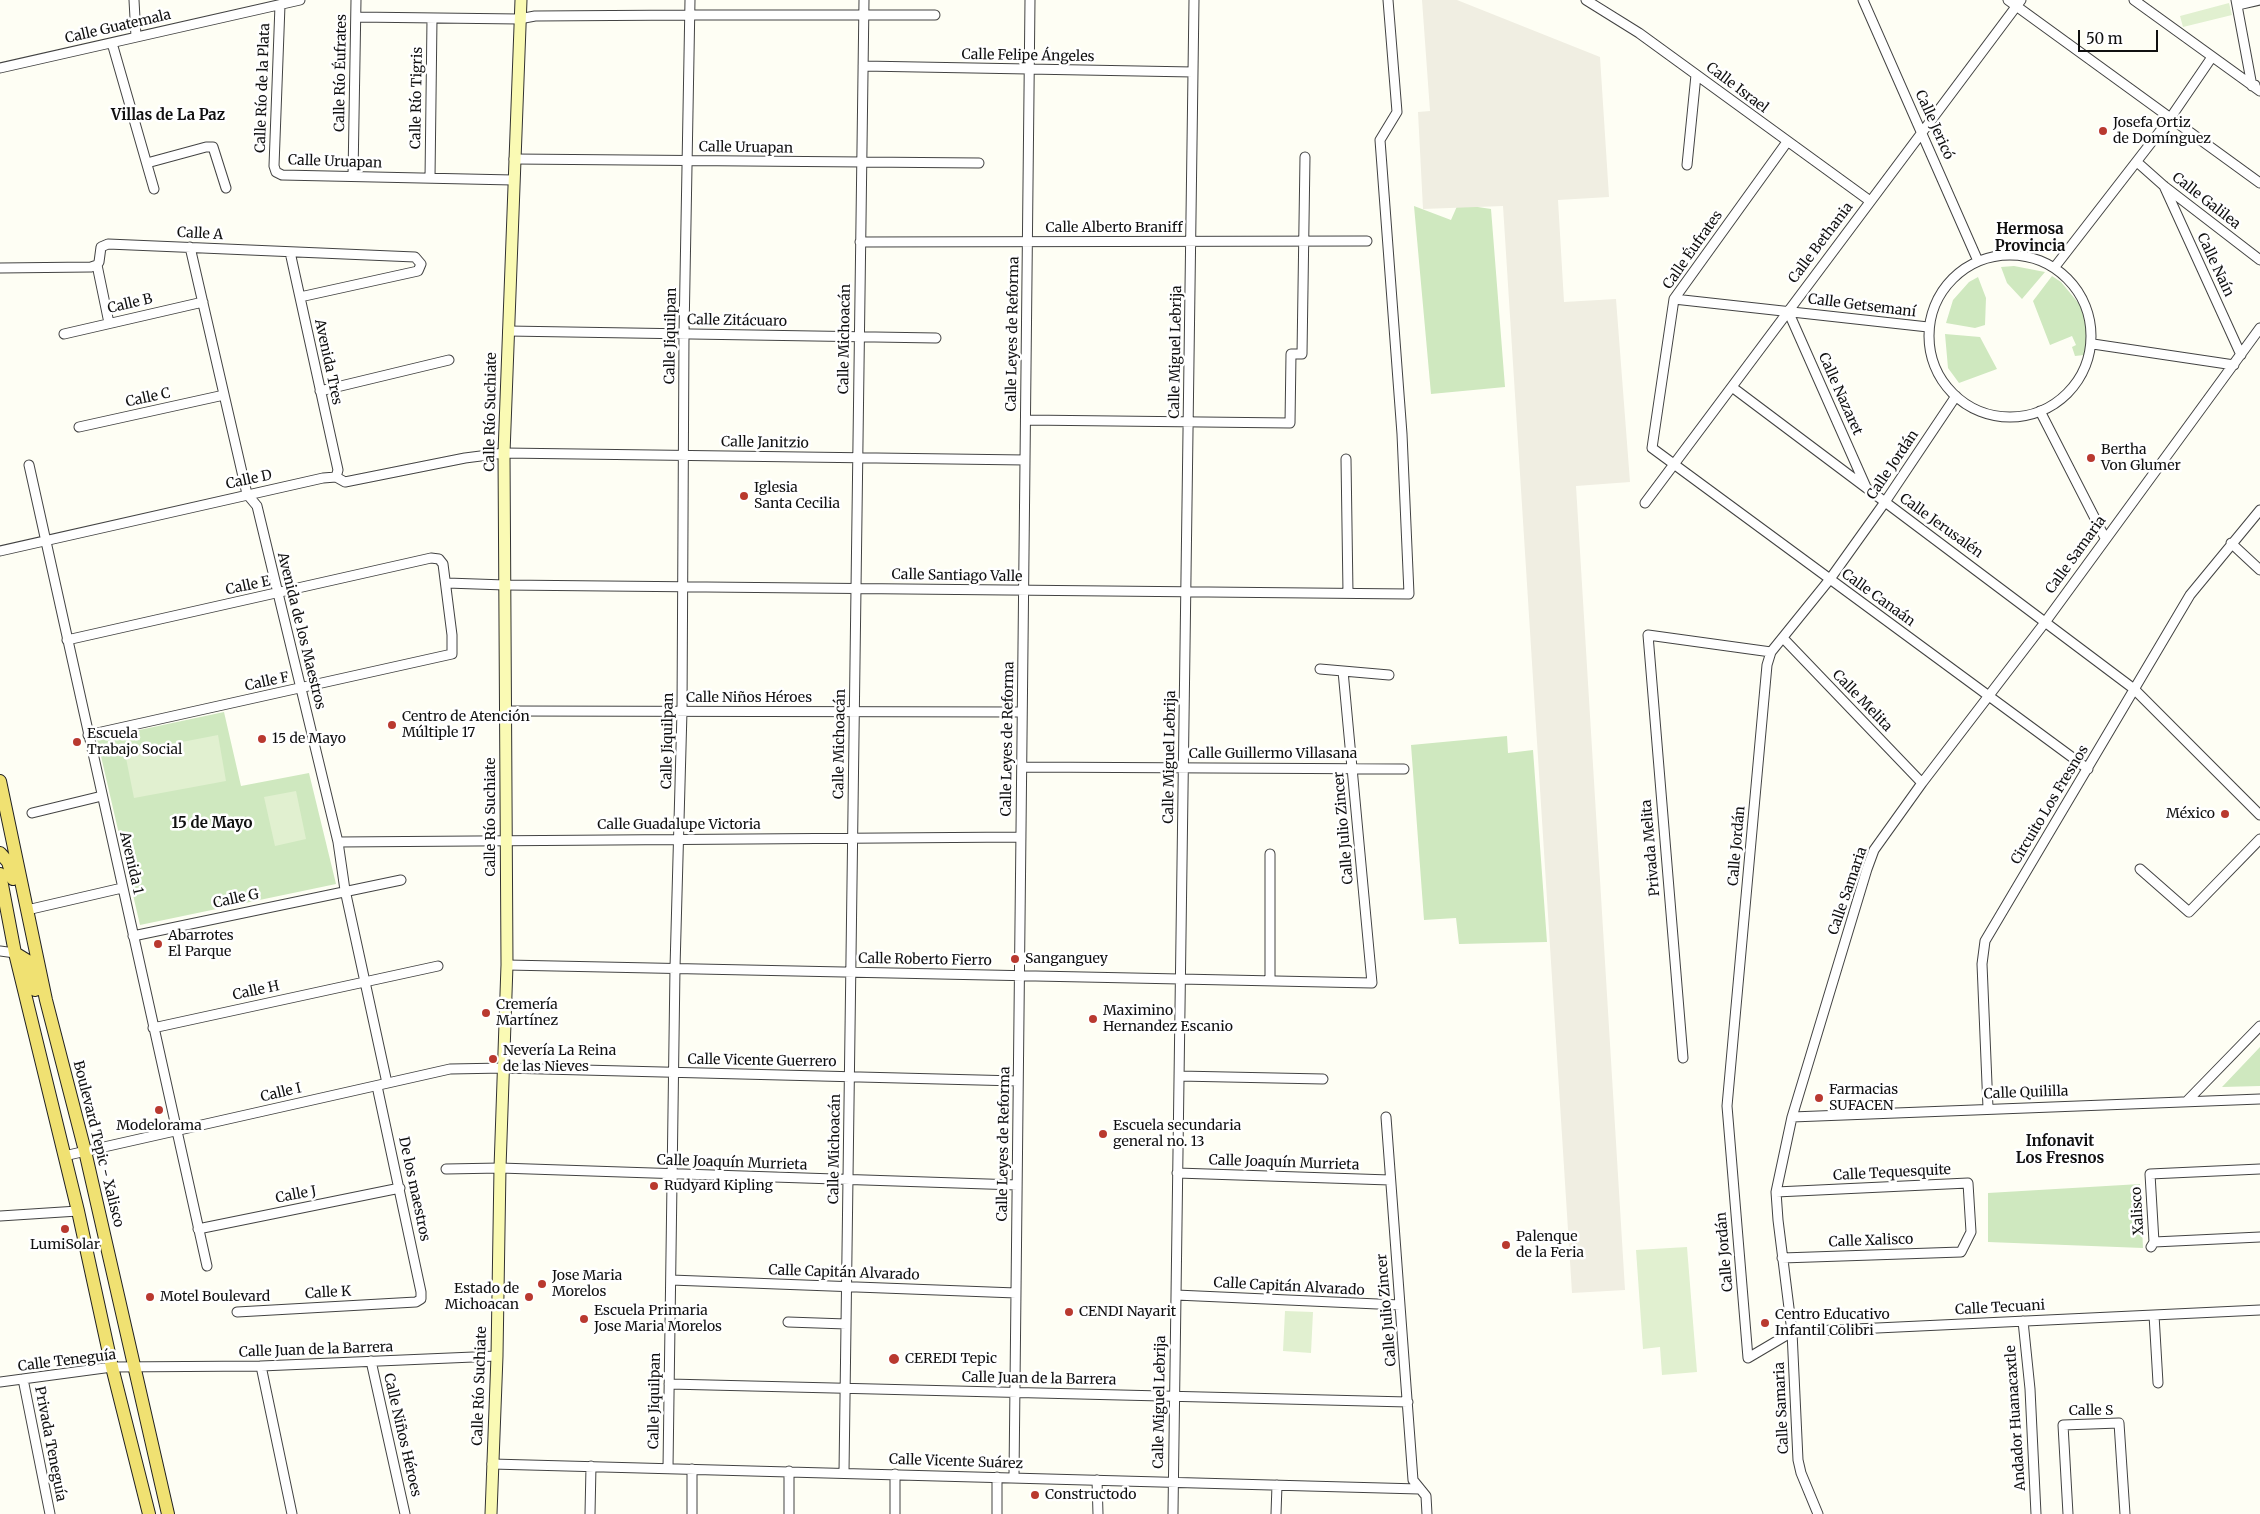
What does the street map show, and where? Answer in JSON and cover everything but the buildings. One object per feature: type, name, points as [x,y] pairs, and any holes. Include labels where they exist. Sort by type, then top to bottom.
[{"type":"main road","name":"Calle Río Suchiate","points":[[490,1514],[497,1356],[500,1168],[507,965],[504,453],[521,0]]},
{"type":"main road","name":"Boulevard Tepic - Xalisco","points":[[0,782],[46,1000],[85,1151],[168,1514]]},
{"type":"main road","points":[[0,853],[10,868],[18,900],[27,910]]},
{"type":"main road","points":[[0,874],[15,953],[78,1211],[112,1367],[149,1514]]},
{"type":"main road","points":[[15,953],[28,961],[36,990],[46,1000]]},
{"type":"main road","points":[[78,1211],[91,1216],[98,1245],[108,1248]]},
{"type":"main road","points":[[142,1481],[153,1494],[162,1514]]},
{"type":"street","points":[[134,0],[136,37]]},
{"type":"street","name":"Calle Guatemala","points":[[0,68],[300,0]]},
{"type":"street","name":"Calle Río Éufrates","points":[[353,176],[356,0]]},
{"type":"street","name":"Calle Jiquilpan","points":[[668,1468],[671,1175],[675,968],[680,839],[684,587],[684,334],[690,0]]},
{"type":"street","name":"Calle Michoacán","points":[[844,1473],[864,0]]},
{"type":"street","name":"Calle Leyes de Reforma","points":[[1014,1478],[1030,0]]},
{"type":"street","name":"Calle Miguel Lebrija","points":[[1174,1514],[1174,1396],[1194,0]]},
{"type":"street","name":"Calle Santiago Valle","points":[[505,585],[1409,594],[1402,434],[1380,140],[1397,112],[1388,0]]},
{"type":"street","name":"Calle Israel","points":[[1586,0],[1639,32],[1870,201]]},
{"type":"street","name":"Calle Jericó","points":[[1863,0],[1978,261]]},
{"type":"street","points":[[2008,0],[2019,3],[2260,183]]},
{"type":"street","points":[[2134,0],[2257,87]]},
{"type":"street","points":[[2257,87],[2237,2],[2260,0]]},
{"type":"street","name":"Calle Bethania","points":[[1645,504],[2019,3]]},
{"type":"street","name":"Calle Río de la Plata","points":[[276,172],[274,166],[280,5]]},
{"type":"street","points":[[356,16],[432,19],[520,19],[535,16],[935,15]]},
{"type":"street","name":"Calle Río Tigris","points":[[430,178],[432,19]]},
{"type":"street","points":[[112,43],[154,189]]},
{"type":"street","points":[[2054,268],[2171,117],[2212,57]]},
{"type":"street","name":"Calle Felipe Ángeles","points":[[863,66],[1193,72]]},
{"type":"street","points":[[1687,165],[1696,75]]},
{"type":"street","name":"Calle Éufrates","points":[[1652,448],[1674,299],[1787,142]]},
{"type":"street","points":[[146,163],[206,146],[213,147],[226,188]]},
{"type":"street","points":[[1026,420],[1188,420],[1290,423],[1291,354],[1302,354],[1302,241],[1305,157]]},
{"type":"street","name":"Calle Uruapan","points":[[514,159],[978,164]]},
{"type":"street","name":"Calle Galilea","points":[[2137,162],[2164,186],[2260,260]]},
{"type":"street","name":"Calle Uruapan","points":[[276,172],[282,175],[513,180]]},
{"type":"street","name":"Calle Naín","points":[[2164,186],[2241,355]]},
{"type":"street","name":"Calle Alberto Braniff","points":[[860,242],[1367,241]]},
{"type":"street","name":"Calle A","points":[[97,265],[99,262],[98,250],[108,244],[416,257],[421,264],[418,271],[300,297]]},
{"type":"street","name":"Avenida de los Maestros","points":[[190,247],[247,494],[257,506],[338,842],[345,890],[387,1083]]},
{"type":"street","name":"Avenida Tres","points":[[290,252],[338,470],[336,477]]},
{"type":"street","points":[[2012,255],[2026,256],[2054,268],[2078,291],[2091,313],[2094,334],[2093,344],[2079,380],[2054,405],[2032,414],[2008,418],[1987,414],[1967,406],[1947,388],[1937,374],[1930,355],[1928,327],[1933,307],[1941,292],[1959,272],[1978,261],[2012,255]]},
{"type":"street","points":[[0,268],[97,265],[109,323]]},
{"type":"street","name":"Calle Getsemaní","points":[[1674,299],[1928,327]]},
{"type":"street","name":"Calle B","points":[[64,334],[203,302]]},
{"type":"street","name":"Calle Nazaret","points":[[1788,311],[1867,488]]},
{"type":"street","name":"Calle Samaria","points":[[1818,1514],[1801,1473],[1798,1460],[1792,1332],[1782,1258],[1776,1192],[1792,1116],[1869,863],[1874,850],[1922,783],[1987,695],[2046,621],[2260,328]]},
{"type":"street","name":"Calle Zitácuaro","points":[[508,331],[936,338]]},
{"type":"street","points":[[2093,344],[2234,365]]},
{"type":"street","points":[[320,391],[449,360]]},
{"type":"street","name":"Calle Jerusalén","points":[[1732,387],[2046,621],[2134,689],[2260,815]]},
{"type":"street","name":"Calle C","points":[[79,427],[224,395]]},
{"type":"street","name":"Calle Jordán","points":[[1748,1358],[1727,1106],[1766,674],[1771,652],[1830,579],[1885,502],[1956,396]]},
{"type":"street","points":[[2040,411],[2105,538]]},
{"type":"street","name":"Calle Canaán","points":[[1652,448],[2088,769]]},
{"type":"street","name":"Calle Janitzio","points":[[504,453],[1025,460]]},
{"type":"street","name":"Calle D","points":[[0,551],[323,478],[336,477],[345,482],[465,458],[504,453]]},
{"type":"street","points":[[1346,459],[1348,593]]},
{"type":"street","name":"Avenida 1","points":[[29,465],[44,540],[207,1266]]},
{"type":"street","name":"Circuito Los Fresnos","points":[[1988,1108],[1982,964],[1985,941],[2190,595],[2260,510]]},
{"type":"street","points":[[2231,543],[2260,570]]},
{"type":"street","name":"Calle E","points":[[67,640],[431,558],[439,559],[443,564],[447,582],[452,654]]},
{"type":"street","points":[[447,582],[505,585]]},
{"type":"street","name":"Privada Melita","points":[[1683,1058],[1648,635],[1771,652]]},
{"type":"street","name":"Calle Melita","points":[[1783,638],[1922,783]]},
{"type":"street","name":"Calle F","points":[[88,735],[452,654]]},
{"type":"street","points":[[1320,669],[1389,675]]},
{"type":"street","name":"Calle Julio Zincer","points":[[1343,671],[1372,983]]},
{"type":"street","name":"Calle Niños Héroes","points":[[505,711],[1022,712]]},
{"type":"street","name":"Calle Guillermo Villasana","points":[[1022,767],[1404,769]]},
{"type":"street","points":[[32,813],[102,796]]},
{"type":"street","name":"Calle Guadalupe Victoria","points":[[338,842],[1021,837]]},
{"type":"street","points":[[2140,869],[2189,912],[2260,839]]},
{"type":"street","points":[[1270,854],[1270,981]]},
{"type":"street","name":"Calle G","points":[[133,936],[345,890],[401,880]]},
{"type":"street","points":[[27,910],[122,888]]},
{"type":"street","points":[[0,951],[15,953]]},
{"type":"street","name":"Calle Roberto Fierro","points":[[507,965],[1372,983]]},
{"type":"street","name":"Calle H","points":[[153,1028],[438,966]]},
{"type":"street","points":[[2186,1102],[2260,1026]]},
{"type":"street","name":"Calle I","points":[[64,1156],[450,1070],[504,1068]]},
{"type":"street","name":"Calle Vicente Guerrero","points":[[504,1068],[1018,1081]]},
{"type":"street","points":[[1179,1076],[1323,1079]]},
{"type":"street","name":"De los maestros","points":[[377,1086],[421,1292],[420,1299]]},
{"type":"street","name":"Calle Quililla","points":[[1792,1116],[2260,1099]]},
{"type":"street","name":"Calle Julio Zincer","points":[[1386,1117],[1413,1480],[1423,1492],[1427,1514]]},
{"type":"street","name":"Calle Joaquín Murrieta","points":[[446,1169],[500,1168],[1017,1185]]},
{"type":"street","name":"Xalisco","points":[[2260,1169],[2150,1174],[2152,1245],[2260,1237]]},
{"type":"street","name":"Calle Joaquín Murrieta","points":[[1178,1173],[1390,1180]]},
{"type":"street","name":"Calle Tequesquite","points":[[1776,1192],[1968,1183],[1971,1232],[1960,1252]]},
{"type":"street","name":"Calle J","points":[[198,1229],[400,1188]]},
{"type":"street","points":[[0,1216],[78,1211]]},
{"type":"street","name":"Calle Xalisco","points":[[1782,1258],[1960,1252]]},
{"type":"street","name":"Calle Capitán Alvarado","points":[[671,1280],[1016,1293]]},
{"type":"street","name":"Calle Capitán Alvarado","points":[[1176,1295],[1400,1306]]},
{"type":"street","name":"Calle K","points":[[237,1312],[416,1302],[420,1299]]},
{"type":"street","name":"Calle Tecuani","points":[[1748,1358],[1792,1332],[2260,1310]]},
{"type":"street","points":[[2154,1315],[2158,1383]]},
{"type":"street","name":"Andador Huanacaxtle","points":[[2023,1321],[2030,1389],[2036,1514]]},
{"type":"street","points":[[788,1322],[846,1324]]},
{"type":"street","name":"Calle Juan de la Barrera","points":[[136,1368],[261,1366],[497,1356]]},
{"type":"street","name":"Calle Niños Héroes","points":[[371,1361],[405,1514]]},
{"type":"street","points":[[261,1366],[292,1514]]},
{"type":"street","name":"Calle Teneguía","points":[[0,1382],[112,1367],[136,1368]]},
{"type":"street","name":"Privada Teneguía","points":[[22,1379],[50,1514]]},
{"type":"street","name":"Calle Juan de la Barrera","points":[[669,1384],[1408,1402]]},
{"type":"street","name":"Calle S","points":[[2068,1514],[2063,1425],[2119,1423],[2125,1514]]},
{"type":"street","name":"Calle Vicente Suárez","points":[[492,1464],[1277,1485],[1423,1492]]},
{"type":"street","points":[[590,1466],[590,1514]]},
{"type":"street","points":[[692,1469],[692,1514]]},
{"type":"street","points":[[789,1471],[789,1514]]},
{"type":"street","points":[[895,1474],[895,1514]]},
{"type":"street","points":[[997,1477],[997,1514]]},
{"type":"street","points":[[1097,1480],[1098,1514]]},
{"type":"street","points":[[1276,1514],[1277,1485]]},
{"type":"green space","points":[[2229,3],[2232,15],[2183,27],[2180,16]]},
{"type":"green space","points":[[1458,204],[1491,209],[1505,387],[1431,394],[1414,206],[1451,220]]},
{"type":"green space","points":[[2014,266],[2045,272],[2022,299],[2007,283],[2001,267]]},
{"type":"green space","points":[[2052,276],[2061,282],[2080,305],[2088,329],[2088,341],[2084,355],[2075,356],[2072,347],[2076,345],[2072,336],[2050,345],[2033,301]]},
{"type":"green space","points":[[1978,277],[1986,298],[1985,325],[1975,328],[1946,323],[1953,300],[1969,282]]},
{"type":"green space","points":[[1945,334],[1980,337],[1997,369],[1959,383],[1948,368]]},
{"type":"green space","points":[[224,712],[241,786],[309,773],[336,884],[140,925],[97,739]]},
{"type":"green space","points":[[218,735],[226,781],[134,798],[125,753]]},
{"type":"green space","points":[[1507,736],[1508,753],[1533,750],[1547,942],[1459,944],[1456,918],[1424,920],[1411,745]]},
{"type":"green space","points":[[296,791],[306,839],[275,846],[264,797]]},
{"type":"green space","points":[[2260,1047],[2260,1086],[2222,1087]]},
{"type":"green space","points":[[2140,1184],[2143,1248],[1988,1242],[1988,1193]]},
{"type":"green space","points":[[1687,1247],[1697,1372],[1662,1375],[1660,1347],[1643,1349],[1636,1250]]},
{"type":"green space","points":[[1285,1311],[1313,1312],[1311,1353],[1283,1351]]},
{"type":"shaded area","points":[[1422,0],[1457,0],[1600,57],[1609,197],[1558,200],[1564,302],[1616,299],[1630,482],[1576,486],[1625,1290],[1572,1293],[1503,206],[1423,209],[1418,112],[1430,111]]},
{"type":"place","name":"Josefa Ortiz de Domínguez","points":[[2103,131]]},
{"type":"place","name":"Bertha Von Glumer","points":[[2091,458]]},
{"type":"place","name":"Iglesia Santa Cecilia","points":[[744,496]]},
{"type":"place","name":"Centro de Atención Múltiple 17","points":[[392,725]]},
{"type":"place","name":"15 de Mayo","points":[[262,739]]},
{"type":"place","name":"Escuela Trabajo Social","points":[[77,742]]},
{"type":"place","name":"México","points":[[2225,814]]},
{"type":"place","name":"Abarrotes El Parque","points":[[158,944]]},
{"type":"place","name":"Sanganguey","points":[[1015,959]]},
{"type":"place","name":"Cremería Martínez","points":[[486,1013]]},
{"type":"place","name":"Maximino Hernandez Escanio","points":[[1093,1019]]},
{"type":"place","name":"Nevería La Reina de las Nieves","points":[[493,1059]]},
{"type":"place","name":"Farmacias SUFACEN","points":[[1819,1098]]},
{"type":"place","name":"Modelorama","points":[[159,1110]]},
{"type":"place","name":"Escuela secundaria general no. 13","points":[[1103,1134]]},
{"type":"place","name":"Rudyard Kipling","points":[[654,1186]]},
{"type":"place","name":"LumiSolar","points":[[65,1229]]},
{"type":"place","name":"Palenque de la Feria","points":[[1506,1245]]},
{"type":"place","name":"Jose Maria Morelos","points":[[542,1284]]},
{"type":"place","name":"Motel Boulevard","points":[[150,1297]]},
{"type":"place","name":"Estado de Michoacan","points":[[529,1297]]},
{"type":"place","name":"CENDI Nayarit","points":[[1069,1312]]},
{"type":"place","name":"Escuela Primaria Jose Maria Morelos","points":[[584,1319]]},
{"type":"place","name":"Centro Educativo Infantil Colibri","points":[[1765,1323]]},
{"type":"place","name":"CEREDI Tepic","points":[[894,1359]]},
{"type":"place","name":"Constructodo","points":[[1035,1495]]},
{"type":"district","name":"Villas de La Paz","points":[[168,116]]},
{"type":"district","name":"Hermosa Provincia","points":[[2030,238]]},
{"type":"district","name":"15 de Mayo","points":[[212,824]]},
{"type":"district","name":"Infonavit Los Fresnos","points":[[2060,1150]]}]
